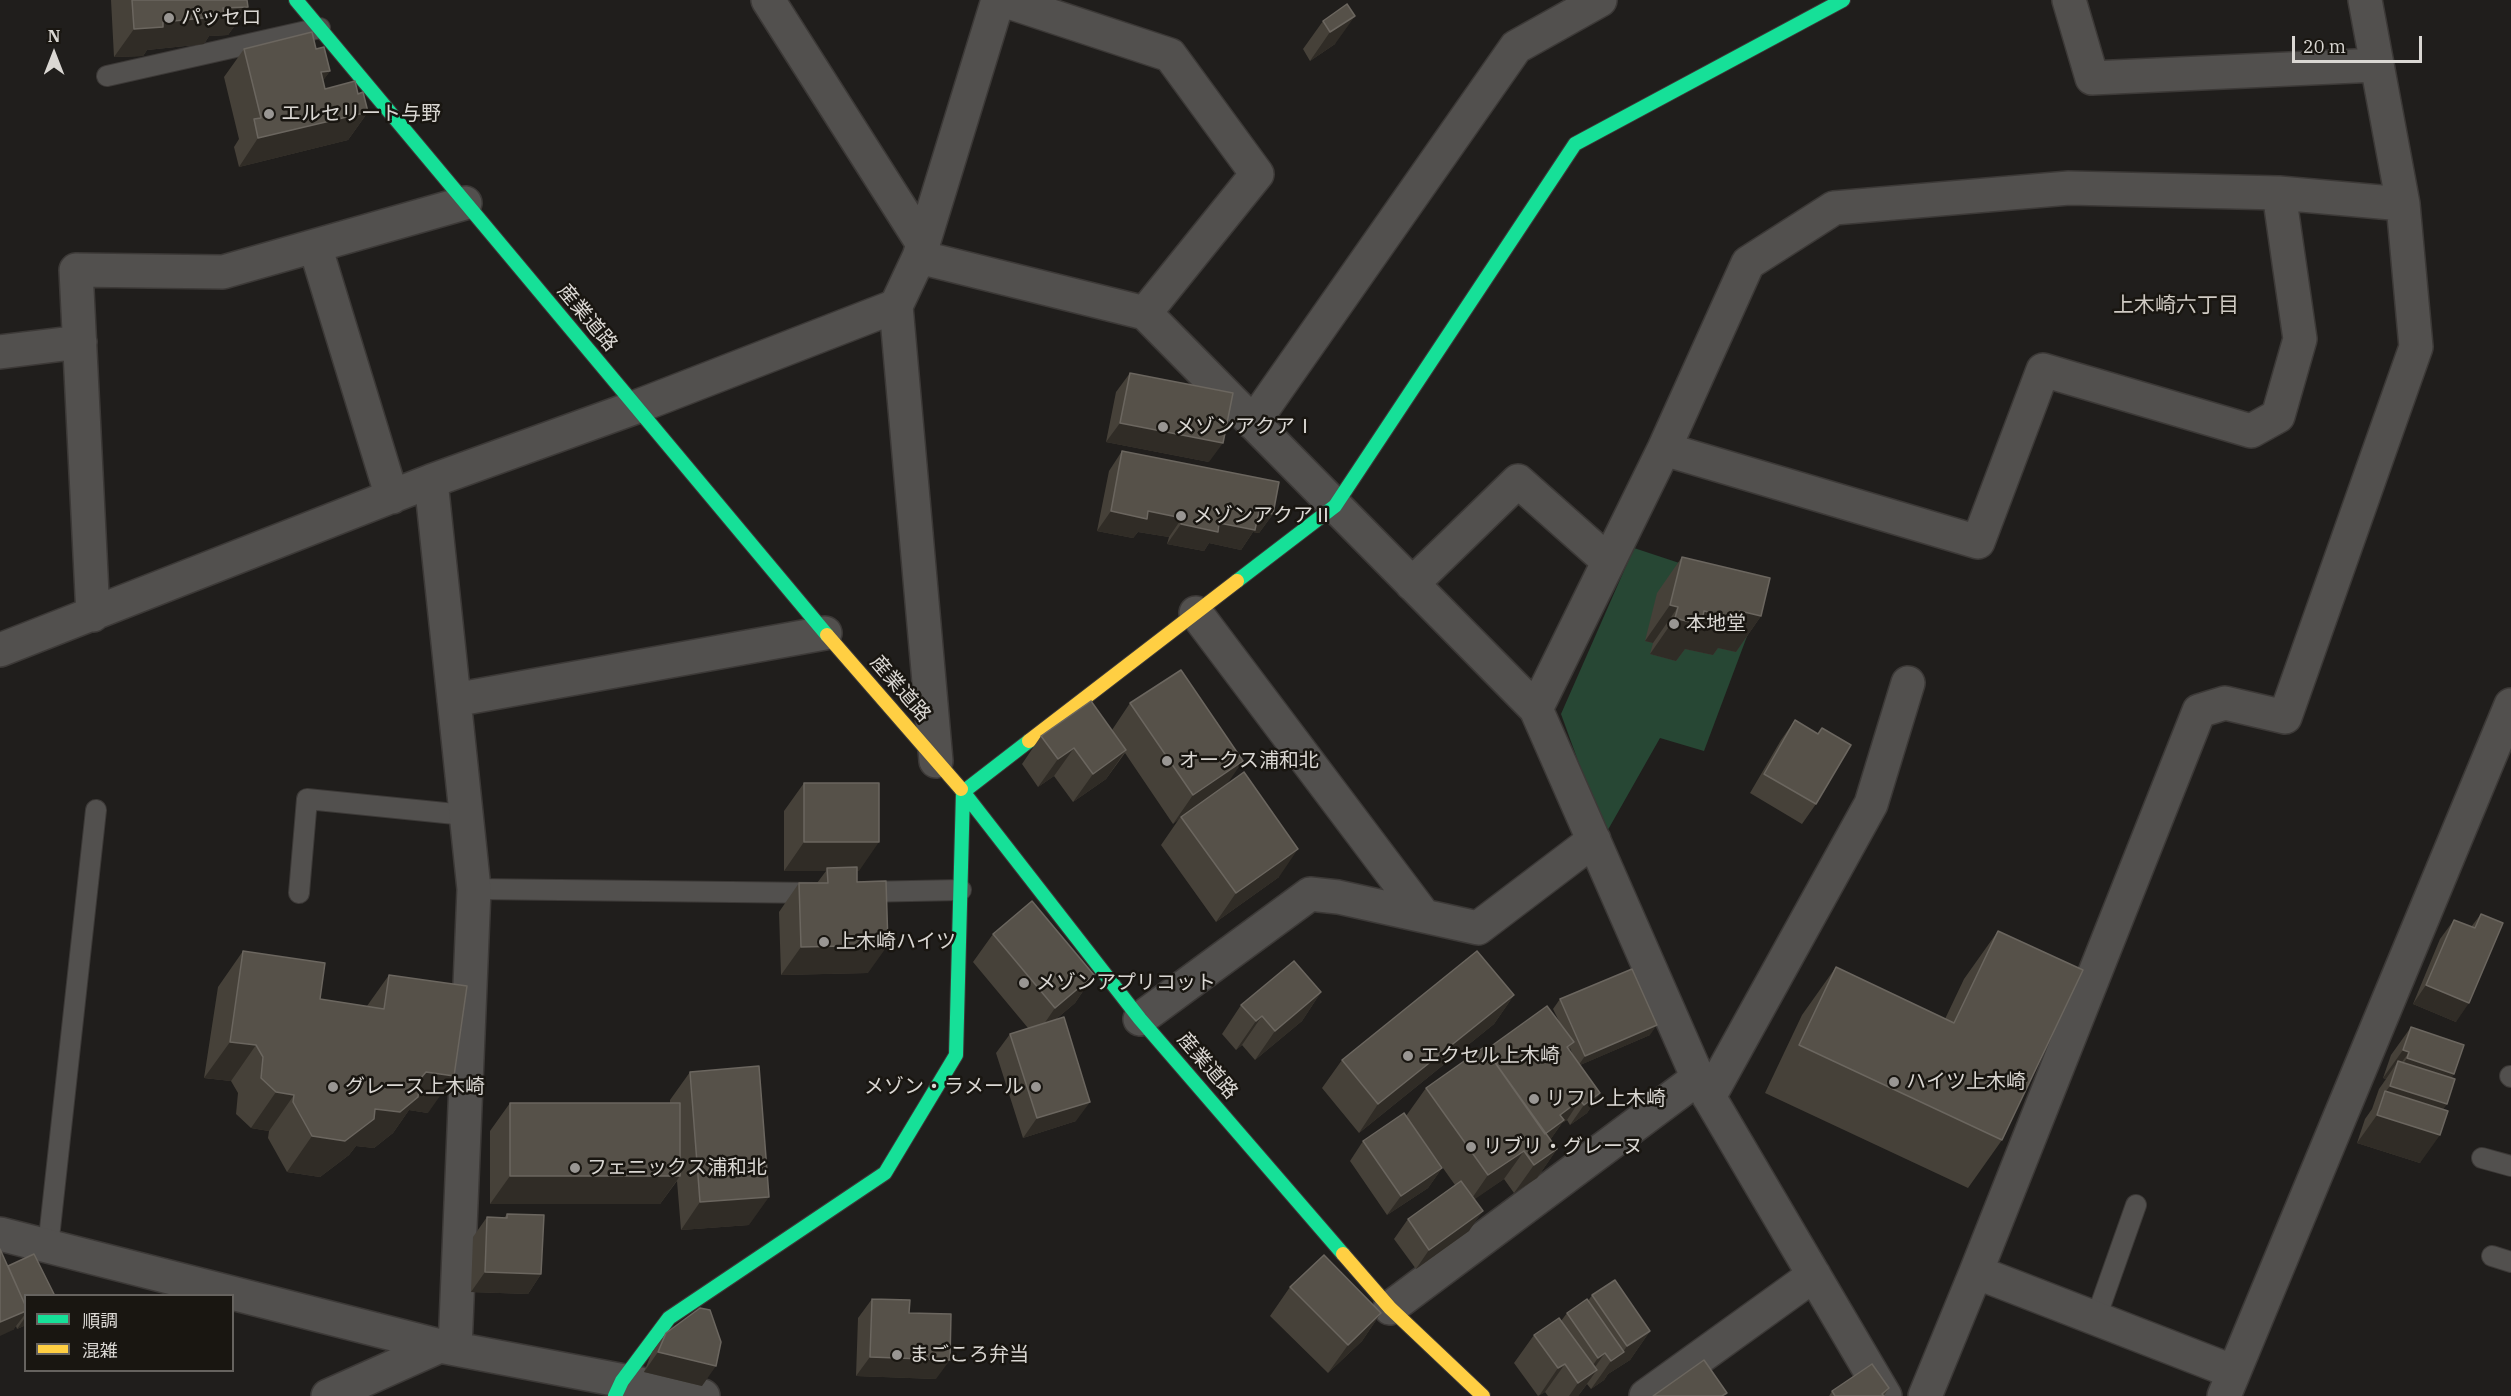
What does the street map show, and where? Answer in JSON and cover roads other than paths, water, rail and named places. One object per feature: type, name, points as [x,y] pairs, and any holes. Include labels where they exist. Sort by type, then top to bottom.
[{"type":"street","name":"産業道路","points":[[296,0],[825,633],[963,792],[1140,1019],[1390,1308],[1483,1396]]},
{"type":"street","points":[[768,0],[921,251],[1145,314],[1536,709],[1703,1088],[1885,1396]]},
{"type":"street","points":[[936,761],[896,306],[921,251],[998,0]]},
{"type":"street","points":[[1003,0],[1170,55],[1257,174],[1145,314]]},
{"type":"street","points":[[1253,423],[1516,47],[1600,0]]},
{"type":"street","points":[[2069,0],[2092,78],[2378,65]]},
{"type":"street","points":[[1925,1396],[1977,1272],[2199,711],[2225,703],[2284,717],[2416,347],[2403,204],[2365,0]]},
{"type":"street","points":[[618,1388],[669,1318],[885,1173],[956,1055],[963,792],[1335,506],[1575,144],[1840,1]]},
{"type":"street","points":[[1536,709],[1664,448],[1748,263],[1834,208],[2069,189],[2279,193],[2403,204]]},
{"type":"street","points":[[1664,448],[1978,542],[2043,370],[2251,430],[2278,416],[2300,339],[2279,193]]},
{"type":"street","points":[[93,615],[76,270],[223,272],[465,203]]},
{"type":"street","points":[[315,246],[392,497]]},
{"type":"street","points":[[0,650],[431,481],[636,407],[896,306]]},
{"type":"street","points":[[0,352],[80,342]]},
{"type":"street","points":[[431,481],[474,889],[448,1347]]},
{"type":"street","points":[[1412,584],[1518,481],[1608,561]]},
{"type":"street","points":[[1196,613],[1424,916]]},
{"type":"street","points":[[454,700],[825,633]]},
{"type":"street","points":[[1390,1308],[1703,1088],[1871,804],[1908,683]]},
{"type":"street","points":[[1977,1272],[2096,1318],[2229,1384],[2511,705]]},
{"type":"street","points":[[1140,1019],[1310,894],[1478,928],[1594,840]]},
{"type":"street","points":[[0,1234],[618,1388],[703,1396]]},
{"type":"street","points":[[1646,1396],[1814,1275]]},
{"type":"street","points":[[328,1396],[448,1347]]},
{"type":"lane","points":[[107,76],[320,28]]},
{"type":"lane","points":[[299,893],[307,799],[465,815]]},
{"type":"lane","points":[[48,1247],[96,810]]},
{"type":"lane","points":[[474,889],[764,894],[961,890]]},
{"type":"lane","points":[[2482,1158],[2511,1166]]},
{"type":"lane","points":[[2096,1318],[2136,1205]]},
{"type":"lane","points":[[2492,1256],[2511,1262]]},
{"type":"place","name":"パッセロ","points":[[169,18]]},
{"type":"place","name":"エルセリート与野","points":[[269,114]]},
{"type":"place","name":"メゾンアクアⅠ","points":[[1163,427]]},
{"type":"place","name":"メゾンアクアⅡ","points":[[1181,516]]},
{"type":"place","name":"本地堂","points":[[1674,624]]},
{"type":"place","name":"オークス浦和北","points":[[1167,761]]},
{"type":"place","name":"上木崎ハイツ","points":[[824,942]]},
{"type":"place","name":"メゾンアプリコット","points":[[1024,983]]},
{"type":"place","name":"エクセル上木崎","points":[[1408,1056]]},
{"type":"place","name":"ハイツ上木崎","points":[[1894,1082]]},
{"type":"place","name":"グレース上木崎","points":[[333,1087]]},
{"type":"place","name":"メゾン・ラメール","points":[[1036,1087]]},
{"type":"place","name":"リフレ上木崎","points":[[1534,1099]]},
{"type":"place","name":"リブリ・グレーヌ","points":[[1471,1147]]},
{"type":"place","name":"フェニックス浦和北","points":[[575,1168]]},
{"type":"place","name":"まごころ弁当","points":[[897,1355]]},
{"type":"district","name":"上木崎六丁目","points":[[2176,306]]}]
